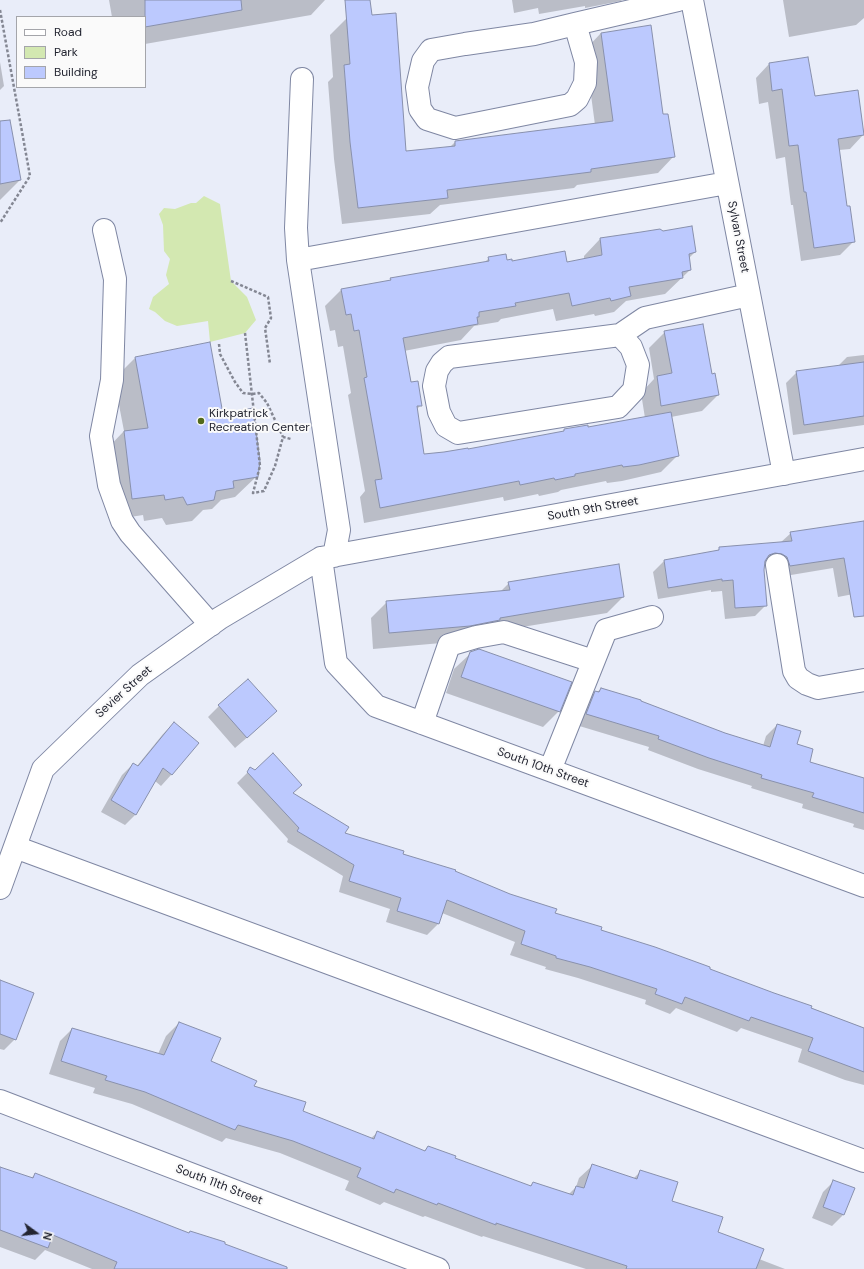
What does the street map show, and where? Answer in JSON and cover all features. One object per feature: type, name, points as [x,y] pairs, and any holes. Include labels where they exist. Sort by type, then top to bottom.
[{"type":"street","points":[[575,24],[586,62],[585,83],[577,99],[570,105],[455,128],[427,119],[420,109],[417,87],[423,61],[431,50],[534,34],[575,24],[678,0]]},
{"type":"street","name":"Sylvan Street","points":[[692,0],[784,474]]},
{"type":"street","points":[[302,79],[296,228],[298,260],[340,530],[328,557]]},
{"type":"street","points":[[298,260],[727,182]]},
{"type":"street","points":[[104,230],[115,279],[112,380],[101,436],[109,485],[122,521],[130,533],[211,625]]},
{"type":"street","points":[[620,335],[631,347],[638,365],[634,390],[618,408],[458,433],[446,426],[439,412],[434,386],[437,370],[448,357],[620,335],[645,318],[749,295]]},
{"type":"street","name":"South 9th Street","points":[[328,557],[864,459]]},
{"type":"street","name":"Sevier Street","points":[[0,888],[43,769],[140,675],[211,625],[328,557]]},
{"type":"street","name":"South 10th Street","points":[[328,557],[336,663],[376,706],[864,886]]},
{"type":"street","points":[[777,566],[794,671],[798,678],[807,684],[818,688],[864,680]]},
{"type":"street","points":[[550,770],[606,630],[652,617]]},
{"type":"street","points":[[422,723],[450,645],[476,637],[504,632],[593,661]]},
{"type":"street","points":[[15,847],[864,1161]]},
{"type":"street","name":"South 11th Street","points":[[0,1100],[438,1269]]},
{"type":"path","points":[[0,10],[30,176],[0,223]]},
{"type":"path","points":[[231,281],[268,297],[271,318],[265,328],[270,364]]},
{"type":"path","points":[[218,344],[220,354],[235,382],[243,393],[252,394],[260,393],[267,403],[283,437],[275,466],[264,491],[253,493],[260,466],[252,394],[245,333]]},
{"type":"path","points":[[283,437],[291,439]]},
{"type":"green space","points":[[204,196],[220,204],[231,281],[247,297],[256,320],[245,333],[210,342],[208,321],[177,326],[165,321],[149,309],[153,297],[169,284],[166,275],[170,259],[164,251],[163,225],[159,214],[164,208],[175,209],[191,203],[196,203]]},
{"type":"building","points":[[145,0],[241,0],[242,10],[146,27]]},
{"type":"building","points":[[345,0],[370,0],[372,15],[396,13],[406,151],[455,146],[455,141],[613,121],[601,33],[651,25],[663,114],[668,114],[675,157],[591,169],[591,172],[447,190],[448,198],[358,208],[350,142],[344,65],[350,64]]},
{"type":"building","points":[[808,57],[815,96],[858,90],[864,135],[838,139],[847,206],[850,206],[855,242],[814,248],[806,192],[804,192],[798,145],[789,146],[782,89],[772,91],[769,63]]},
{"type":"building","points":[[10,120],[21,180],[0,184],[0,121]]},
{"type":"building","points":[[692,226],[696,252],[689,254],[691,270],[682,272],[683,278],[629,287],[631,296],[611,301],[610,298],[572,306],[569,293],[515,303],[516,306],[479,312],[479,317],[477,317],[478,324],[403,338],[411,382],[418,381],[422,406],[417,406],[424,454],[468,449],[564,431],[564,429],[588,425],[588,427],[671,412],[679,456],[639,465],[623,467],[622,465],[575,474],[575,476],[555,480],[554,478],[520,485],[519,481],[380,508],[375,480],[382,479],[364,378],[367,377],[359,330],[354,331],[351,314],[346,315],[341,289],[391,280],[390,278],[489,261],[488,257],[506,254],[507,260],[512,259],[512,261],[565,251],[567,262],[602,255],[600,238],[660,229],[663,231]]},
{"type":"building","points":[[703,324],[712,374],[715,373],[719,395],[661,406],[657,376],[672,373],[664,331]]},
{"type":"building","name":"Kirkpatrick Recreation Center","points":[[210,342],[223,414],[253,408],[260,461],[258,477],[233,481],[234,488],[216,491],[214,500],[187,505],[183,497],[165,500],[164,495],[132,499],[124,431],[148,428],[135,357]]},
{"type":"building","points":[[864,362],[864,416],[804,425],[796,371]]},
{"type":"building","points":[[864,521],[864,616],[854,617],[844,558],[790,566],[787,557],[782,554],[775,553],[769,555],[765,561],[764,570],[767,606],[735,608],[733,580],[722,581],[722,579],[668,588],[664,560],[719,550],[719,547],[792,541],[790,532]]},
{"type":"building","points":[[619,564],[624,597],[500,618],[500,620],[470,626],[389,633],[386,601],[510,590],[508,582]]},
{"type":"building","points":[[479,649],[572,682],[560,712],[461,677],[470,652]]},
{"type":"building","points":[[248,679],[277,711],[247,738],[218,705]]},
{"type":"building","points":[[601,688],[641,700],[725,733],[770,747],[777,724],[801,731],[797,744],[813,749],[810,762],[864,778],[864,813],[812,797],[814,793],[761,778],[762,775],[709,758],[658,739],[659,736],[586,714],[595,691],[599,692]]},
{"type":"building","points":[[174,722],[199,743],[172,775],[163,768],[136,815],[111,800],[133,763],[138,766]]},
{"type":"building","points":[[273,753],[302,785],[293,793],[349,827],[345,833],[404,851],[403,854],[456,870],[455,871],[510,894],[557,909],[555,913],[602,927],[601,930],[655,947],[710,967],[710,969],[812,1006],[811,1008],[864,1028],[864,1072],[808,1051],[813,1038],[751,1017],[749,1021],[685,997],[682,1004],[655,994],[657,989],[590,967],[556,958],[556,956],[521,944],[525,931],[447,900],[439,924],[397,911],[401,898],[349,881],[354,865],[297,831],[299,828],[247,772],[250,767],[255,770]]},
{"type":"building","points":[[0,980],[34,993],[16,1040],[0,1034]]},
{"type":"building","points":[[179,1022],[221,1038],[211,1061],[257,1081],[254,1086],[306,1102],[303,1111],[374,1139],[377,1131],[425,1151],[428,1146],[456,1156],[455,1158],[531,1186],[533,1182],[573,1195],[576,1186],[584,1188],[592,1164],[637,1179],[640,1170],[678,1182],[672,1201],[723,1217],[718,1232],[764,1249],[756,1269],[626,1269],[627,1266],[496,1223],[496,1225],[396,1189],[394,1193],[357,1177],[361,1168],[293,1141],[238,1125],[235,1130],[145,1092],[105,1080],[107,1076],[61,1061],[72,1028],[164,1055]]},
{"type":"building","points":[[0,1167],[33,1178],[35,1173],[189,1233],[190,1231],[225,1242],[225,1244],[287,1267],[287,1269],[114,1269],[117,1262],[53,1235],[48,1248],[0,1230]]},
{"type":"building","points":[[833,1180],[855,1188],[844,1215],[823,1207]]},
{"type":"place","name":"Kirkpatrick Recreation Center","points":[[201,421]]}]
